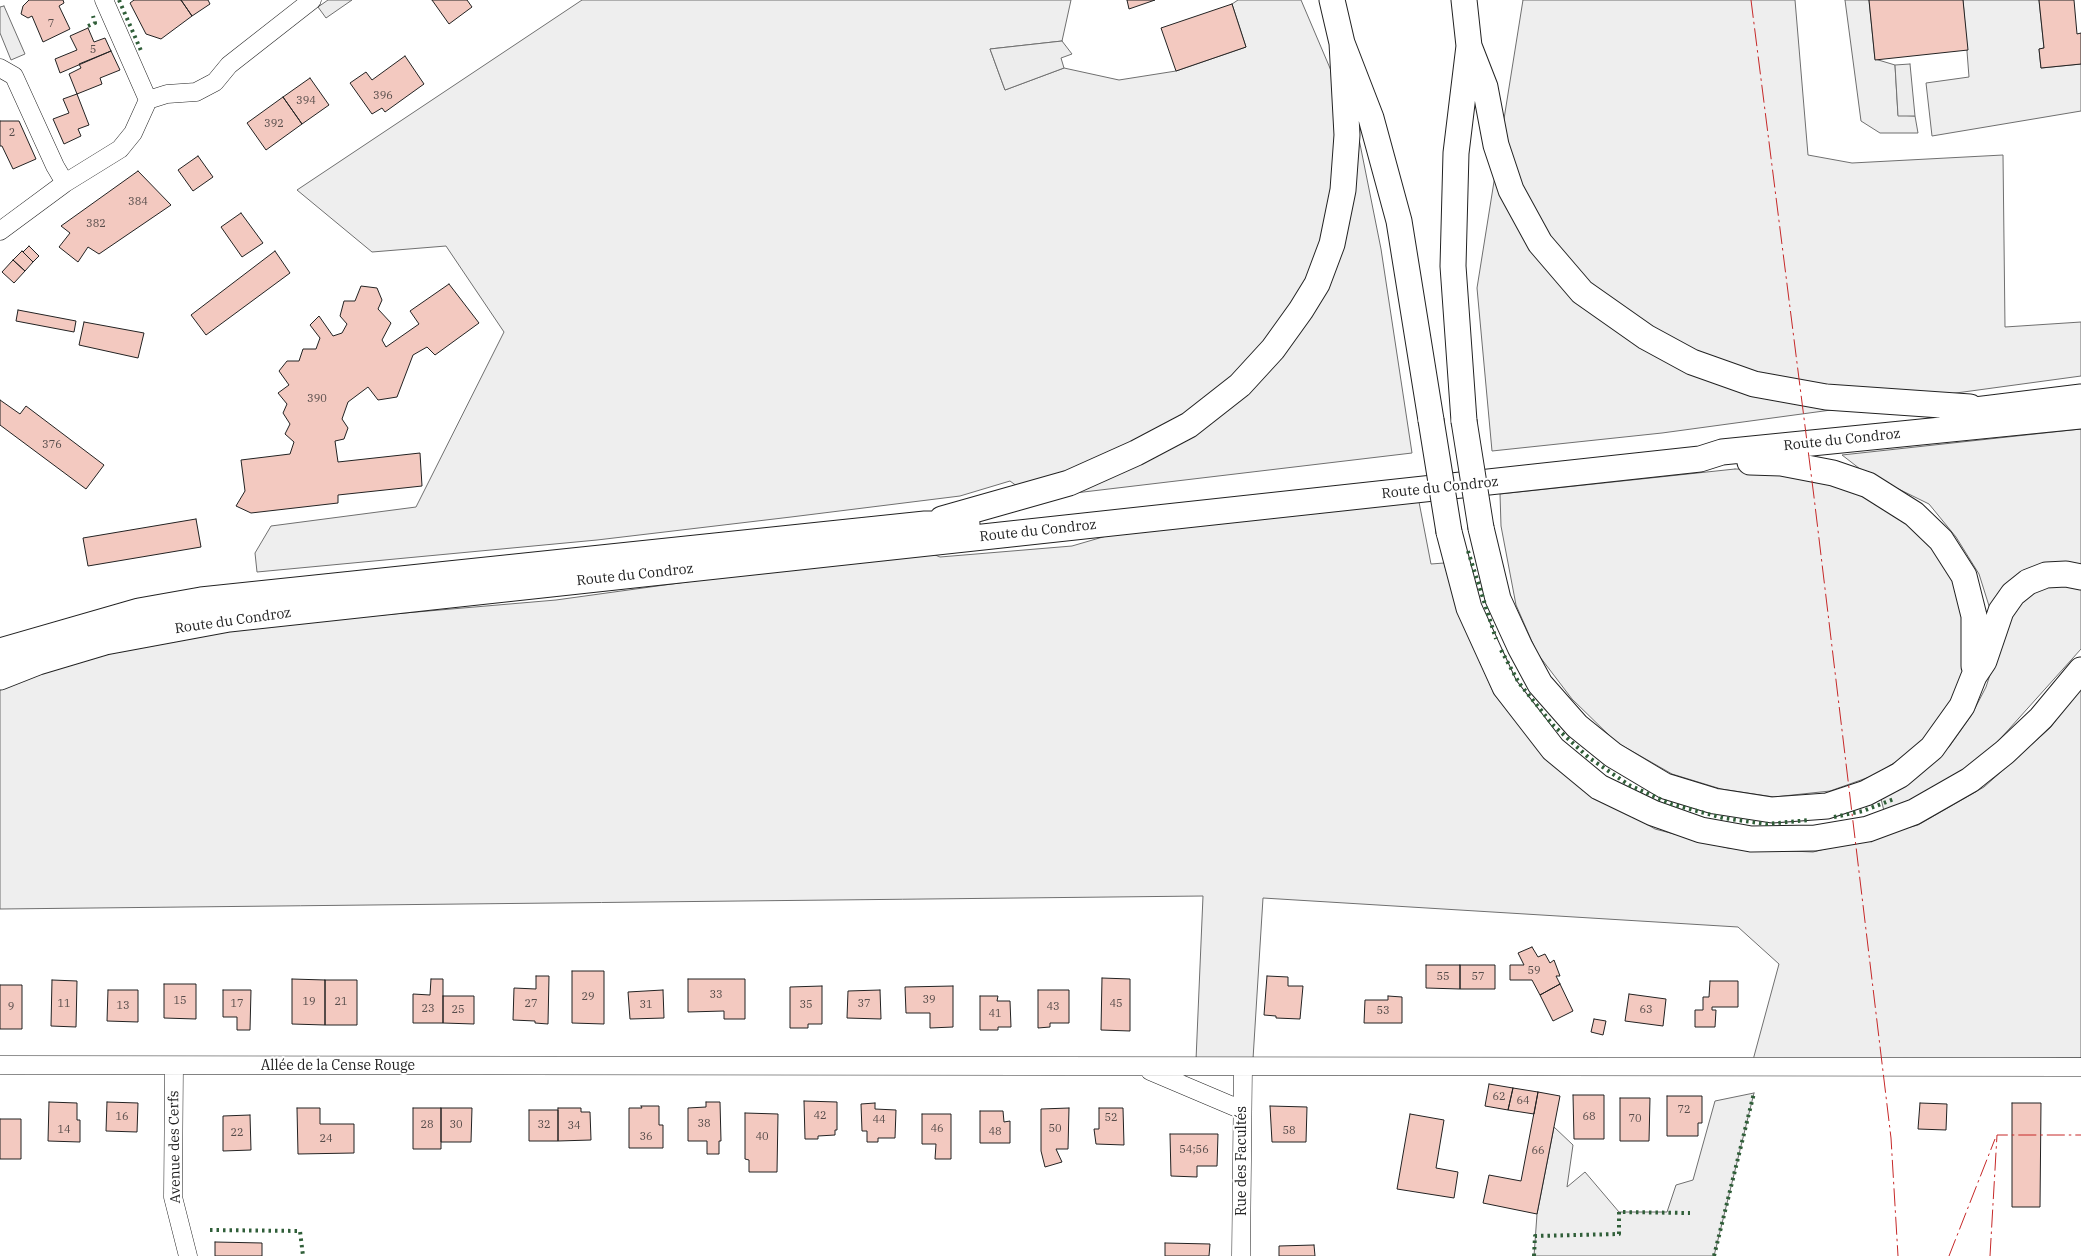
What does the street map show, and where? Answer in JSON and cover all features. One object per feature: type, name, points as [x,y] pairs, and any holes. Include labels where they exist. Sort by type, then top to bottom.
[{"type":"main road","points":[[1332,0],[1342,43],[1371,118],[1399,221],[1449,532],[1469,608],[1505,687],[1553,749],[1599,786],[1653,813],[1701,830],[1751,839],[1815,838],[1868,829],[1914,812],[1970,780],[2005,752],[2041,718],[2081,670]]},
{"type":"main road","points":[[1464,0],[1469,46],[1456,153],[1453,266],[1464,421],[1481,528],[1498,599],[1520,647],[1540,684],[1577,726],[1613,755],[1665,786],[1714,802],[1772,810],[1827,806],[1866,793],[1900,775],[1932,748],[1962,706],[1974,676],[1984,661],[2001,611],[2020,587],[2046,575],[2066,574],[2081,577]]},
{"type":"main road","points":[[925,524],[1069,483],[1136,453],[1189,425],[1240,385],[1273,349],[1302,310],[1317,284],[1332,244],[1343,190],[1347,135],[1342,43]]},
{"type":"main road","points":[[1469,46],[1485,87],[1496,145],[1511,190],[1540,243],[1582,292],[1646,337],[1692,362],[1754,384],[1826,397],[1985,408]]},
{"type":"main road","name":"Route du Condroz","points":[[0,651],[139,611],[201,600],[925,524],[975,524],[1903,421],[1985,408],[2081,397]]},
{"type":"main road","name":"Route du Condroz","points":[[0,677],[38,662],[105,642],[229,619],[1700,459],[1722,452],[2081,416]]},
{"type":"main road","points":[[1700,459],[1781,463],[1833,472],[1868,485],[1914,514],[1941,540],[1964,576],[1974,616],[1974,676]]},
{"type":"street","points":[[0,231],[65,183],[120,149],[141,118],[148,100],[104,0]]},
{"type":"street","points":[[148,100],[167,94],[196,92],[215,82],[229,65],[312,0]]},
{"type":"street","points":[[0,68],[14,76],[8,82],[65,183]]},
{"type":"street","name":"Allée de la Cense Rouge","points":[[0,1065],[2081,1067]]},
{"type":"street","name":"Avenue des Cerfs","points":[[174,1066],[173,1197],[188,1256]]},
{"type":"street","points":[[1142,1067],[1242,1110]]},
{"type":"street","name":"Rue des Facultés","points":[[1241,1256],[1243,1067]]},
{"type":"shaded area","points":[[328,0],[352,0],[326,18],[318,7]]},
{"type":"shaded area","points":[[582,0],[1071,0],[1062,41],[990,49],[1005,90],[1064,68],[1119,80],[1176,71],[1246,47],[1232,4],[1238,0],[1301,0],[1358,134],[1381,249],[1412,453],[1033,498],[1010,481],[960,496],[791,517],[597,540],[257,572],[255,553],[271,526],[416,507],[504,332],[446,246],[372,252],[297,190]]},
{"type":"shaded area","points":[[1523,0],[1795,0],[1808,155],[1852,163],[2003,155],[2005,327],[2081,322],[2081,376],[1662,433],[1492,451],[1477,288]]},
{"type":"shaded area","points":[[1845,0],[1869,0],[1875,59],[1895,65],[1898,115],[1915,116],[1918,133],[1880,133],[1861,121]]},
{"type":"shaded area","points":[[1963,0],[2039,0],[2044,48],[2039,49],[2041,68],[2081,64],[2081,111],[1932,136],[1926,83],[1969,77]]},
{"type":"shaded area","points":[[4,6],[25,54],[11,60],[0,33],[0,7]]},
{"type":"shaded area","points":[[1062,41],[1072,54],[1061,58],[1064,68],[1005,90],[990,49]]},
{"type":"shaded area","points":[[1910,64],[1915,116],[1898,116],[1895,65]]},
{"type":"shaded area","points":[[2081,429],[2081,568],[1990,609],[1979,574],[1956,537],[1929,504],[1864,472],[1842,455]]},
{"type":"shaded area","points":[[1735,469],[1784,470],[1847,484],[1918,525],[1962,588],[1969,657],[1951,705],[1916,749],[1875,775],[1830,791],[1774,797],[1721,789],[1672,774],[1616,742],[1572,699],[1537,653],[1516,605],[1501,526],[1500,494]]},
{"type":"shaded area","points":[[1419,502],[1431,564],[1444,563],[1458,611],[1494,694],[1535,745],[1579,785],[1655,829],[1728,848],[1813,852],[1918,825],[1984,787],[2050,728],[2081,687],[2081,1058],[1753,1060],[1779,964],[1738,927],[1263,898],[1253,1059],[1196,1060],[1203,896],[0,909],[0,682],[166,638],[277,624],[556,600],[737,575],[928,552],[940,557],[1072,546],[1120,532]]},
{"type":"shaded area","points":[[2043,584],[2081,586],[2081,649],[1983,758],[1885,815],[1881,799],[1921,774],[1949,747],[1971,716],[1986,687],[2010,613]]},
{"type":"shaded area","points":[[1754,1093],[1714,1256],[1534,1256],[1537,1214],[1554,1127],[1573,1145],[1567,1187],[1585,1172],[1619,1212],[1667,1212],[1676,1185],[1693,1180],[1715,1101]]},
{"type":"building","points":[[29,0],[63,0],[64,3],[59,6],[70,29],[43,42],[32,16],[28,18],[21,14],[23,6]]},
{"type":"building","points":[[134,0],[181,0],[192,16],[161,39],[146,34],[130,3]]},
{"type":"building","points":[[181,0],[208,0],[210,4],[192,16]]},
{"type":"building","points":[[432,0],[467,0],[472,7],[449,24]]},
{"type":"building","points":[[1127,0],[1155,0],[1129,9]]},
{"type":"building","points":[[1869,0],[1963,0],[1968,50],[1875,60]]},
{"type":"building","points":[[2039,0],[2074,0],[2077,34],[2081,33],[2081,64],[2041,68],[2039,49],[2044,48]]},
{"type":"building","points":[[1232,4],[1246,47],[1176,71],[1161,28]]},
{"type":"building","points":[[88,28],[94,42],[105,38],[111,51],[60,73],[55,59],[77,50],[70,36]]},
{"type":"building","points":[[111,51],[120,70],[100,78],[102,84],[77,94],[69,74],[81,68],[79,64]]},
{"type":"building","points":[[405,56],[424,84],[385,112],[382,108],[372,114],[350,83],[366,72],[372,80]]},
{"type":"building","points":[[310,78],[329,105],[302,124],[283,97]]},
{"type":"building","points":[[77,94],[89,125],[78,129],[81,136],[64,144],[53,119],[69,113],[63,99]]},
{"type":"building","points":[[283,97],[302,124],[266,150],[247,123]]},
{"type":"building","points":[[0,121],[19,121],[36,159],[13,169],[2,146],[0,146]]},
{"type":"building","points":[[198,156],[213,177],[193,191],[178,170]]},
{"type":"building","points":[[138,171],[171,205],[99,254],[88,247],[78,262],[59,247],[70,233],[61,226]]},
{"type":"building","points":[[241,213],[263,243],[242,257],[221,227]]},
{"type":"building","points":[[29,246],[39,256],[33,262],[23,252]]},
{"type":"building","points":[[22,251],[33,262],[25,271],[13,260]]},
{"type":"building","points":[[275,251],[290,273],[206,335],[191,315]]},
{"type":"building","points":[[13,260],[25,271],[14,283],[2,272]]},
{"type":"building","points":[[449,284],[479,323],[435,355],[427,347],[413,355],[397,397],[378,400],[368,387],[348,402],[342,419],[348,428],[344,439],[335,441],[338,462],[420,453],[422,486],[338,495],[338,503],[251,513],[236,506],[245,491],[241,460],[290,454],[294,442],[285,434],[290,424],[283,413],[287,404],[278,393],[289,385],[279,371],[287,361],[299,361],[303,349],[316,349],[320,338],[310,325],[319,316],[333,336],[342,333],[347,324],[340,316],[344,301],[355,301],[361,286],[377,288],[382,300],[378,309],[391,323],[382,340],[386,347],[419,324],[410,311]]},
{"type":"building","points":[[18,310],[76,321],[74,332],[16,321]]},
{"type":"building","points":[[84,322],[144,333],[138,358],[79,345]]},
{"type":"building","points":[[0,400],[20,414],[26,406],[104,465],[86,489],[0,425]]},
{"type":"building","points":[[196,519],[201,547],[88,566],[83,538]]},
{"type":"building","points":[[1532,947],[1538,957],[1545,954],[1550,963],[1554,960],[1560,976],[1556,976],[1560,984],[1540,995],[1532,980],[1510,980],[1510,965],[1524,965],[1518,953]]},
{"type":"building","points":[[1426,965],[1460,965],[1460,989],[1426,988]]},
{"type":"building","points":[[1460,965],[1495,965],[1495,989],[1460,989]]},
{"type":"building","points":[[572,971],[604,971],[604,1024],[572,1023]]},
{"type":"building","points":[[536,976],[549,976],[548,1024],[535,1023],[535,1021],[513,1020],[514,988],[536,989]]},
{"type":"building","points":[[1267,976],[1288,977],[1288,986],[1303,986],[1300,1019],[1276,1018],[1276,1016],[1264,1015]]},
{"type":"building","points":[[1102,978],[1130,979],[1130,1031],[1101,1030]]},
{"type":"building","points":[[292,979],[325,980],[325,1025],[292,1024]]},
{"type":"building","points":[[431,979],[443,979],[443,1023],[413,1023],[413,994],[430,995]]},
{"type":"building","points":[[688,979],[745,979],[745,1019],[724,1019],[724,1011],[688,1012]]},
{"type":"building","points":[[52,980],[77,981],[76,1027],[51,1026]]},
{"type":"building","points":[[325,980],[357,980],[357,1025],[325,1025]]},
{"type":"building","points":[[1710,981],[1738,981],[1738,1007],[1712,1007],[1712,1010],[1716,1010],[1715,1027],[1695,1027],[1695,1010],[1703,1010],[1703,997],[1709,997]]},
{"type":"building","points":[[164,984],[196,984],[196,1019],[164,1018]]},
{"type":"building","points":[[1560,984],[1573,1011],[1553,1021],[1540,995]]},
{"type":"building","points":[[0,985],[22,985],[22,1029],[0,1029]]},
{"type":"building","points":[[822,986],[822,1024],[808,1024],[808,1028],[790,1028],[790,987]]},
{"type":"building","points":[[953,986],[953,1027],[930,1028],[930,1013],[906,1013],[905,987]]},
{"type":"building","points":[[108,990],[138,990],[138,1022],[107,1021]]},
{"type":"building","points":[[223,990],[251,990],[250,1030],[237,1030],[237,1017],[223,1017]]},
{"type":"building","points":[[663,990],[664,1018],[630,1019],[628,992]]},
{"type":"building","points":[[880,990],[881,1019],[847,1018],[848,991]]},
{"type":"building","points":[[1038,990],[1069,990],[1069,1023],[1050,1023],[1050,1027],[1038,1028]]},
{"type":"building","points":[[1629,994],[1666,999],[1663,1026],[1625,1021]]},
{"type":"building","points":[[443,996],[474,996],[474,1024],[443,1023]]},
{"type":"building","points":[[980,996],[998,996],[997,1001],[1010,1001],[1011,1027],[998,1027],[998,1030],[980,1030]]},
{"type":"building","points":[[1388,996],[1402,997],[1402,1023],[1364,1023],[1365,1000],[1388,1000]]},
{"type":"building","points":[[1594,1019],[1606,1021],[1603,1035],[1591,1032]]},
{"type":"building","points":[[1489,1084],[1513,1088],[1508,1110],[1485,1106]]},
{"type":"building","points":[[1513,1088],[1538,1092],[1534,1114],[1508,1110]]},
{"type":"building","points":[[1538,1092],[1560,1096],[1537,1214],[1483,1203],[1489,1175],[1521,1181]]},
{"type":"building","points":[[1573,1095],[1604,1095],[1604,1139],[1574,1139]]},
{"type":"building","points":[[1667,1096],[1702,1096],[1702,1123],[1698,1123],[1698,1136],[1667,1136]]},
{"type":"building","points":[[1620,1098],[1650,1098],[1649,1141],[1620,1141]]},
{"type":"building","points":[[804,1101],[837,1102],[837,1130],[835,1130],[835,1135],[818,1136],[818,1139],[805,1139]]},
{"type":"building","points":[[49,1102],[77,1103],[77,1120],[80,1120],[80,1142],[48,1141]]},
{"type":"building","points":[[107,1102],[138,1103],[137,1132],[106,1131]]},
{"type":"building","points":[[706,1102],[720,1102],[721,1141],[719,1141],[719,1154],[707,1154],[707,1141],[688,1141],[688,1108],[706,1107]]},
{"type":"building","points":[[875,1103],[875,1109],[896,1110],[895,1138],[878,1138],[878,1142],[867,1142],[867,1131],[862,1131],[861,1104]]},
{"type":"building","points":[[1920,1103],[1947,1104],[1946,1130],[1918,1129]]},
{"type":"building","points":[[2012,1103],[2041,1103],[2040,1207],[2012,1207]]},
{"type":"building","points":[[641,1106],[659,1106],[659,1125],[663,1125],[663,1148],[629,1148],[629,1108],[642,1108]]},
{"type":"building","points":[[1270,1106],[1307,1107],[1306,1142],[1272,1142]]},
{"type":"building","points":[[297,1108],[320,1108],[320,1124],[354,1124],[354,1153],[298,1154]]},
{"type":"building","points":[[413,1108],[441,1108],[441,1149],[413,1149]]},
{"type":"building","points":[[441,1108],[472,1108],[471,1142],[441,1142]]},
{"type":"building","points":[[558,1108],[581,1108],[581,1112],[590,1112],[591,1140],[558,1141]]},
{"type":"building","points":[[1069,1108],[1068,1149],[1056,1149],[1062,1162],[1045,1167],[1041,1151],[1041,1109]]},
{"type":"building","points":[[1099,1108],[1123,1108],[1124,1145],[1096,1144],[1094,1129],[1099,1129]]},
{"type":"building","points":[[529,1110],[558,1110],[558,1141],[529,1141]]},
{"type":"building","points":[[980,1111],[1003,1111],[1004,1122],[1010,1121],[1010,1143],[980,1143]]},
{"type":"building","points":[[745,1113],[778,1114],[777,1172],[749,1172],[749,1160],[745,1159]]},
{"type":"building","points":[[922,1114],[951,1114],[951,1159],[935,1159],[936,1144],[922,1144]]},
{"type":"building","points":[[1410,1114],[1444,1120],[1436,1168],[1458,1172],[1454,1198],[1397,1189]]},
{"type":"building","points":[[250,1115],[251,1150],[223,1151],[223,1116]]},
{"type":"building","points":[[0,1119],[21,1119],[21,1159],[0,1159]]},
{"type":"building","points":[[1170,1134],[1218,1134],[1217,1166],[1197,1166],[1197,1177],[1171,1176]]},
{"type":"building","points":[[215,1242],[262,1243],[262,1256],[215,1256]]},
{"type":"building","points":[[1165,1243],[1210,1244],[1209,1256],[1165,1256]]},
{"type":"building","points":[[1314,1245],[1315,1256],[1279,1256],[1279,1246]]},
{"type":"hedge","points":[[119,0],[142,53]]},
{"type":"hedge","points":[[88,26],[95,23],[93,16]]},
{"type":"hedge","points":[[1468,551],[1496,639]]},
{"type":"hedge","points":[[1501,650],[1519,683],[1553,725],[1588,757],[1629,785],[1671,804],[1723,818],[1766,824],[1810,820]]},
{"type":"hedge","points":[[1834,817],[1863,811],[1894,799]]},
{"type":"hedge","points":[[1714,1256],[1754,1093]]},
{"type":"hedge","points":[[1534,1256],[1535,1236],[1619,1234],[1619,1212],[1690,1213]]},
{"type":"hedge","points":[[210,1230],[300,1231],[303,1256]]},
{"type":"power","points":[[1751,0],[1814,497],[1891,1138],[1898,1256]]},
{"type":"power","points":[[1990,1256],[1997,1135],[2081,1135]]},
{"type":"power","points":[[1949,1256],[1995,1139]]}]
